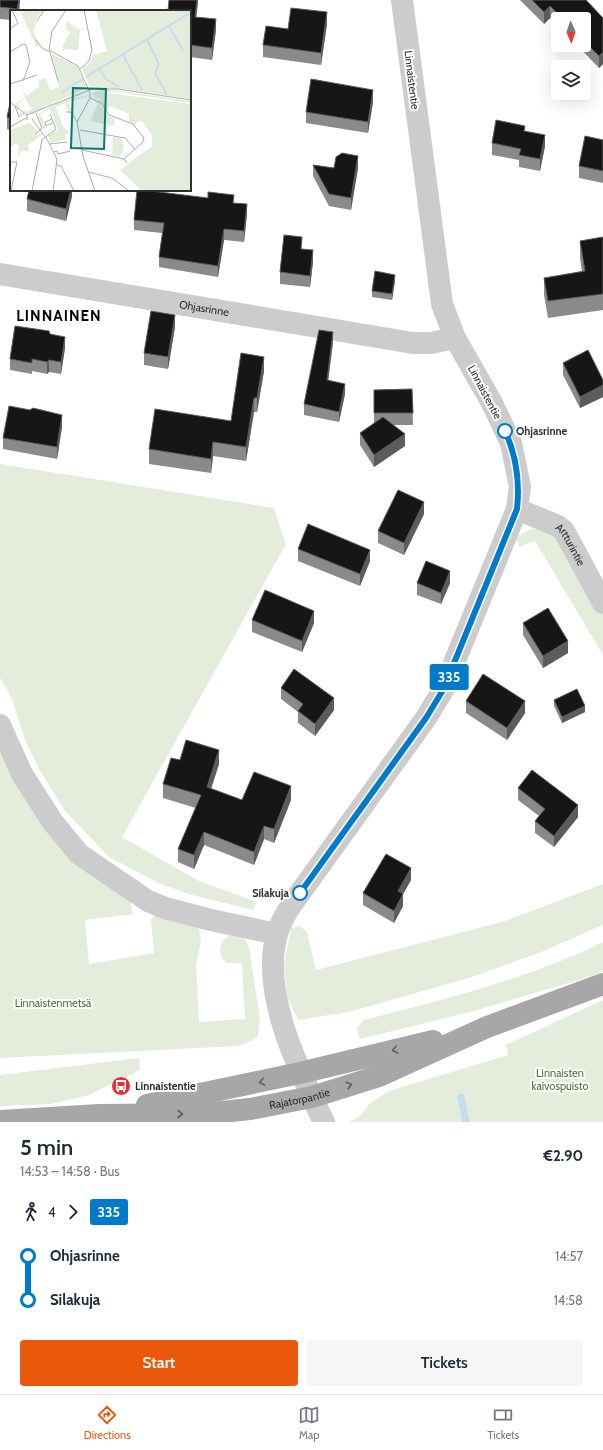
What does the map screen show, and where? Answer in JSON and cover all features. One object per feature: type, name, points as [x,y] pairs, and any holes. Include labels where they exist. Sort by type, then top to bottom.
[{"type":"main road","name":"Rajatorpantie","points":[[0,1121],[99,1115],[203,1114],[250,1109],[312,1097],[379,1076],[487,1027],[603,984]]},
{"type":"main road","name":"Rajatorpantie","points":[[99,1115],[300,1073],[487,1027]]},
{"type":"street","name":"Linnaistentie","points":[[324,1122],[300,1073],[284,1031],[276,994],[273,960],[277,934],[292,904],[426,718],[443,690],[517,509],[520,487],[510,443],[492,403],[455,338],[442,304],[402,0]]},
{"type":"street","name":"Ohjasrinne","points":[[0,274],[413,343],[431,343],[455,338]]},
{"type":"street","name":"Artturintie","points":[[517,509],[558,526],[564,531],[603,603]]},
{"type":"street","points":[[0,725],[22,774],[52,821],[79,854],[148,901],[165,908],[211,920],[277,934]]},
{"type":"green space","points":[[0,464],[274,508],[286,544],[122,837],[199,881],[257,902],[253,910],[188,894],[161,884],[109,857],[65,811],[40,771],[25,740],[12,699],[0,678]]},
{"type":"green space","points":[[531,529],[546,529],[557,533],[603,615],[603,655],[535,541],[519,547],[516,537]]},
{"type":"green space","name":"Linnaistenmetsä","points":[[0,750],[130,900],[133,914],[85,920],[89,964],[154,953],[151,919],[158,914],[192,924],[199,929],[201,942],[196,965],[199,1022],[245,1019],[242,963],[226,963],[221,955],[220,948],[223,941],[227,937],[233,934],[240,935],[245,939],[249,948],[260,1018],[258,1036],[251,1041],[238,1046],[0,1058]]},
{"type":"green space","points":[[603,884],[603,925],[539,953],[469,978],[349,1012],[298,1020],[287,997],[284,965],[291,928],[300,926],[307,932],[316,970],[502,922]]},
{"type":"green space","points":[[603,942],[603,971],[595,975],[474,1011],[360,1039],[358,1036],[357,1028],[364,1020],[486,987],[545,967]]},
{"type":"green space","name":"Linnaisten kaivospuisto","points":[[603,1000],[603,1122],[349,1122],[360,1116],[370,1103],[389,1091],[508,1055],[506,1045]]},
{"type":"green space","points":[[139,1058],[140,1070],[89,1095],[51,1104],[0,1106],[0,1075]]},
{"type":"building","points":[[0,0],[19,0],[17,9],[0,7]]},
{"type":"building","points":[[169,0],[197,0],[195,17],[216,19],[212,48],[191,45],[191,10],[168,10]]},
{"type":"building","points":[[532,0],[586,0],[603,18],[603,52],[599,56],[591,48],[591,12],[556,12],[550,6],[544,12]]},
{"type":"building","points":[[291,8],[327,12],[321,53],[263,45],[266,26],[288,29]]},
{"type":"building","points":[[311,79],[373,90],[368,122],[306,112]]},
{"type":"building","points":[[10,104],[10,118],[7,117]]},
{"type":"building","points":[[496,120],[525,126],[524,131],[545,135],[540,159],[519,155],[521,149],[492,143]]},
{"type":"building","points":[[585,136],[603,140],[603,171],[579,166]]},
{"type":"building","points":[[342,153],[358,156],[351,198],[329,194],[313,165],[334,168],[336,157]]},
{"type":"building","points":[[29,191],[71,191],[66,209],[27,199]]},
{"type":"building","points":[[137,191],[151,191],[208,198],[208,192],[234,195],[233,203],[247,204],[244,231],[224,229],[218,266],[159,257],[164,223],[134,220]]},
{"type":"building","points":[[284,235],[302,237],[301,249],[313,250],[310,276],[280,272]]},
{"type":"building","points":[[603,237],[603,294],[548,301],[544,278],[585,271],[580,241]]},
{"type":"building","points":[[375,271],[395,275],[392,294],[372,291]]},
{"type":"building","points":[[151,311],[175,315],[168,357],[144,353]]},
{"type":"building","points":[[15,326],[49,331],[50,334],[65,337],[61,362],[49,360],[47,362],[32,359],[32,363],[10,359]]},
{"type":"building","points":[[319,330],[333,332],[327,380],[345,384],[339,412],[304,404]]},
{"type":"building","points":[[588,350],[603,380],[603,385],[580,397],[563,363]]},
{"type":"building","points":[[241,353],[264,357],[257,398],[254,398],[246,447],[213,442],[211,459],[149,449],[155,409],[231,421]]},
{"type":"building","points":[[412,389],[413,413],[374,413],[374,390]]},
{"type":"building","points":[[9,406],[30,410],[33,408],[62,415],[57,447],[3,438]]},
{"type":"building","points":[[383,417],[405,434],[374,455],[360,433]]},
{"type":"building","points":[[398,490],[424,502],[404,543],[378,531]]},
{"type":"building","points":[[308,524],[370,550],[360,574],[298,549]]},
{"type":"building","points":[[426,561],[450,571],[441,593],[417,583]]},
{"type":"building","points":[[265,590],[314,611],[302,641],[252,620]]},
{"type":"building","points":[[548,608],[568,641],[543,656],[523,623]]},
{"type":"building","points":[[294,669],[334,698],[315,724],[298,711],[303,704],[281,688]]},
{"type":"building","points":[[483,674],[525,701],[507,728],[466,701]]},
{"type":"building","points":[[577,689],[585,706],[562,717],[554,700]]},
{"type":"building","points":[[186,740],[219,750],[207,787],[242,800],[254,772],[291,786],[274,829],[264,826],[254,852],[204,832],[194,855],[178,849],[201,795],[163,784],[171,758],[180,760]]},
{"type":"building","points":[[532,770],[578,805],[554,836],[535,821],[545,809],[518,788]]},
{"type":"building","points":[[386,854],[411,868],[398,891],[403,894],[394,911],[363,893]]},
{"type":"waterway","points":[[461,1097],[466,1122]]},
{"type":"bus line","name":"335","points":[[300,893],[426,718],[443,690],[517,509],[520,487],[519,480],[516,463],[505,431]]},
{"type":"place","name":"Ohjasrinne","points":[[505,431]]},
{"type":"place","name":"Silakuja","points":[[300,893]]},
{"type":"place","name":"Linnaistentie","points":[[121,1086]]},
{"type":"district","name":"LINNAINEN","points":[[59,316]]}]
